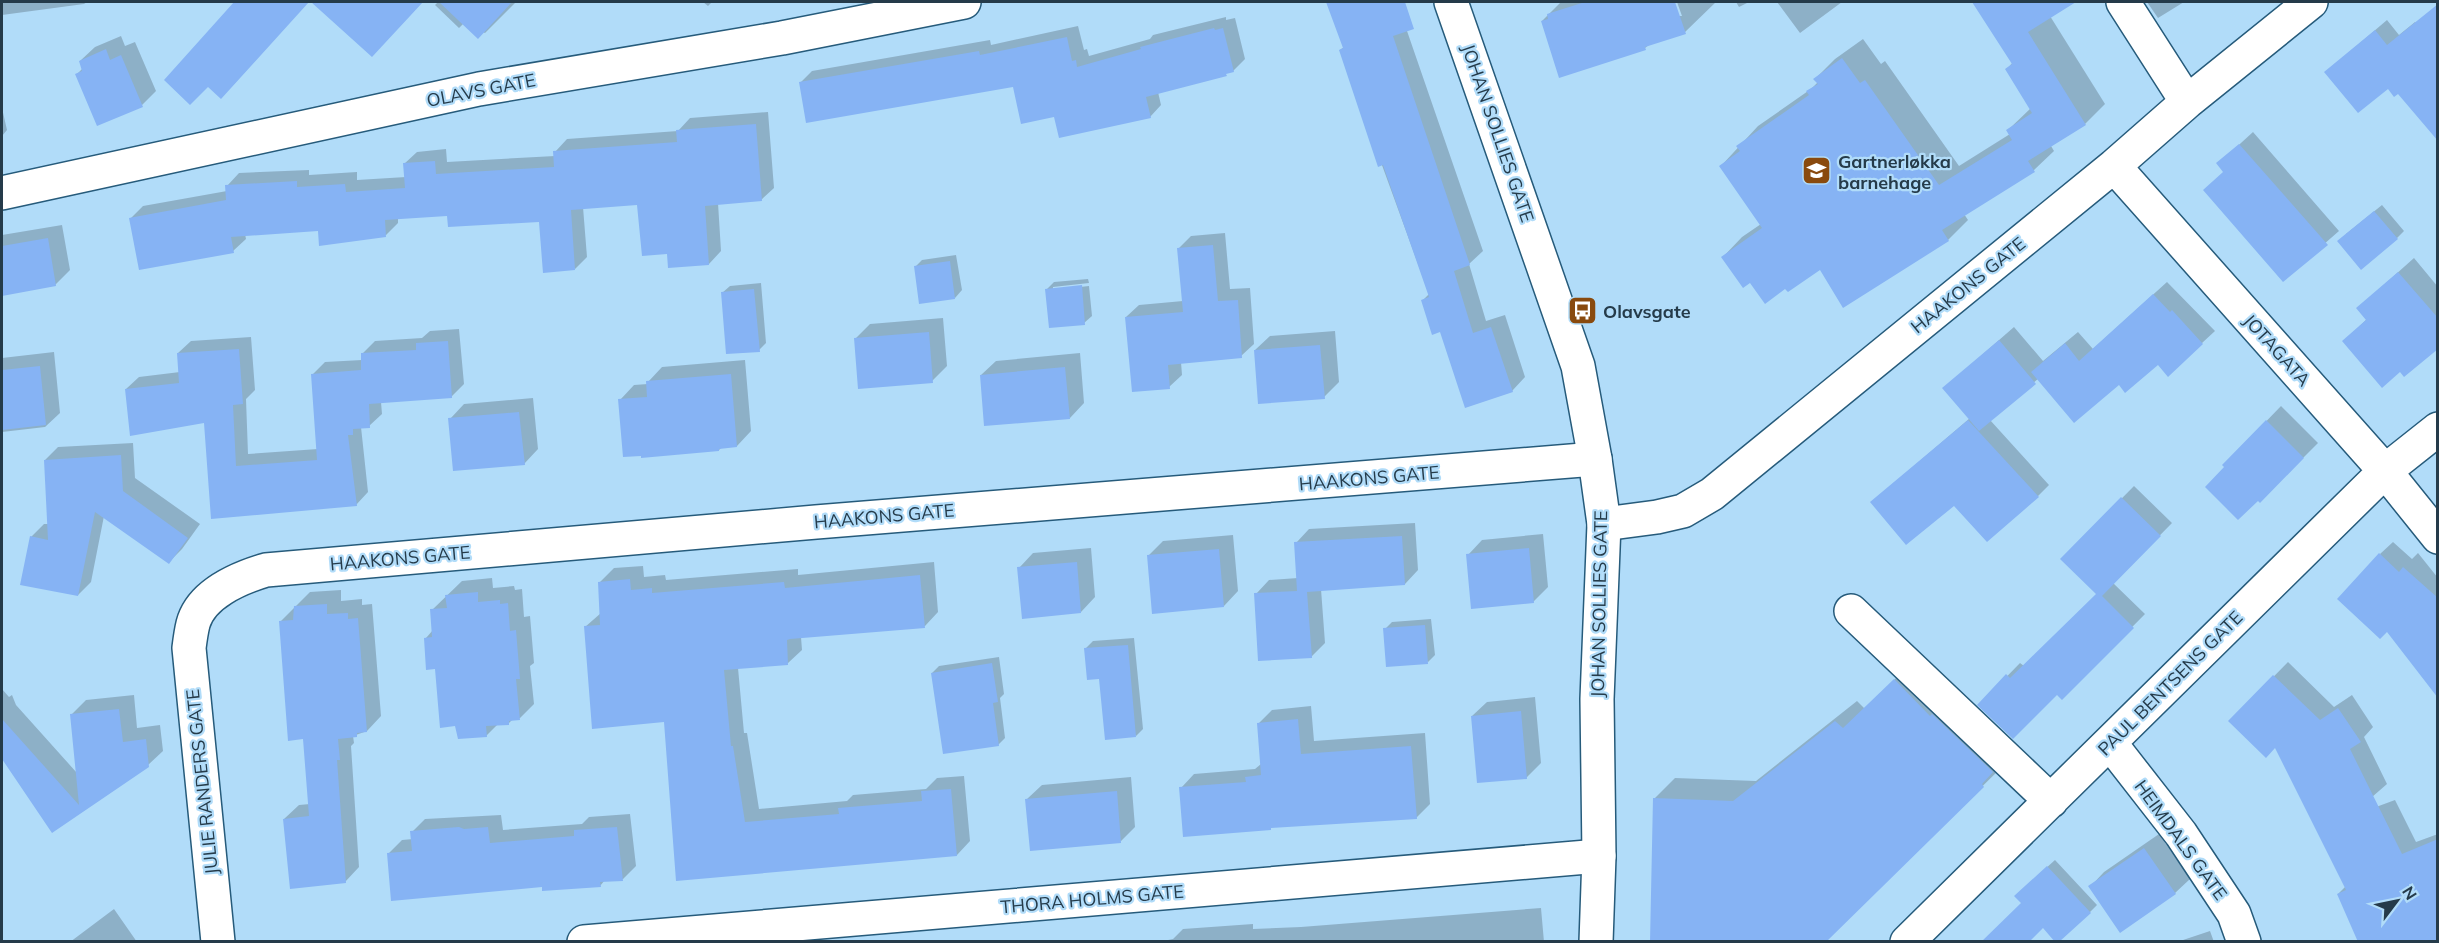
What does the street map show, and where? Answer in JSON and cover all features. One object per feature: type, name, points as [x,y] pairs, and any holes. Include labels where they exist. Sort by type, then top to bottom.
[{"type":"street","name":"OLAVS GATE","points":[[2,194],[479,89],[782,38],[964,2]]},
{"type":"street","name":"JOHAN SOLLIES GATE","points":[[1451,2],[1578,366],[1595,459],[1604,524],[1597,699],[1599,856],[1596,942]]},
{"type":"street","points":[[2123,2],[2187,102]]},
{"type":"street","name":"HAAKONS GATE","points":[[1604,524],[1657,518],[1683,511],[1712,494],[2114,166],[2187,102],[2312,2]]},
{"type":"street","name":"JOTAGATA","points":[[2114,166],[2385,471],[2438,537]]},
{"type":"street","name":"PAUL BENTSENS GATE","points":[[1907,942],[2385,471],[2438,429]]},
{"type":"street","name":"HAAKONS GATE","points":[[193,622],[207,601],[224,587],[242,577],[266,570],[816,522],[1595,459]]},
{"type":"street","points":[[1851,611],[2051,801]]},
{"type":"street","name":"JULIE RANDERS GATE","points":[[193,622],[189,648],[218,942]]},
{"type":"street","name":"HEIMDALS GATE","points":[[2110,743],[2181,834],[2234,914],[2244,942]]},
{"type":"street","name":"THORA HOLMS GATE","points":[[584,942],[1599,856]]},
{"type":"building","points":[[234,2],[309,2],[221,99],[208,87],[190,105],[164,80]]},
{"type":"building","points":[[311,2],[423,2],[372,57]]},
{"type":"building","points":[[439,2],[512,2],[478,39]]},
{"type":"building","points":[[1326,2],[1405,2],[1414,29],[1393,36],[1470,265],[1454,271],[1473,333],[1491,327],[1513,392],[1465,408],[1440,332],[1432,335],[1421,300],[1429,297],[1383,165],[1378,167],[1339,50],[1343,48]]},
{"type":"building","points":[[1585,2],[1675,2],[1686,34],[1645,47],[1646,50],[1559,78],[1541,21],[1548,19],[1547,14]]},
{"type":"building","points":[[1972,2],[2076,2],[2028,32],[2086,125],[2028,161],[2035,172],[1942,230],[1949,241],[1843,308],[1820,270],[1788,292],[1785,289],[1765,304],[1750,283],[1743,288],[1721,257],[1762,228],[1719,166],[1740,151],[1736,146],[1809,95],[1806,91],[1818,84],[1813,79],[1842,58],[1860,83],[1865,80],[1939,185],[2012,140],[2006,130],[2032,113],[2005,69],[2012,64]]},
{"type":"building","points":[[2438,4],[2438,141],[2398,94],[2394,97],[2388,89],[2358,113],[2324,72],[2375,30],[2387,45]]},
{"type":"building","points":[[1214,28],[1215,30],[1223,28],[1234,72],[1226,74],[1227,76],[1146,97],[1151,118],[1059,138],[1054,117],[1021,124],[1013,87],[806,123],[799,82],[979,51],[980,55],[1067,37],[1072,61],[1076,60],[1077,67],[1141,49],[1140,47]]},
{"type":"building","points":[[106,49],[110,60],[121,55],[143,107],[97,126],[75,74],[82,71],[79,61]]},
{"type":"building","points":[[756,124],[762,201],[705,206],[709,265],[668,268],[667,254],[642,256],[637,205],[571,210],[575,270],[543,273],[539,222],[448,227],[447,216],[385,220],[386,237],[319,246],[318,231],[231,237],[234,253],[139,270],[129,218],[226,200],[225,185],[297,181],[297,187],[345,184],[346,192],[405,188],[403,163],[435,161],[436,174],[554,167],[553,151],[677,142],[676,130]]},
{"type":"building","points":[[2239,144],[2328,245],[2283,282],[2203,190],[2223,172],[2216,163]]},
{"type":"building","points":[[2374,211],[2398,239],[2361,270],[2337,241]]},
{"type":"building","points":[[48,238],[56,286],[2,296],[2,246]]},
{"type":"building","points":[[1213,245],[1218,301],[1238,300],[1242,358],[1168,365],[1170,389],[1132,392],[1125,317],[1183,312],[1177,248]]},
{"type":"building","points":[[950,261],[955,299],[919,304],[914,266]]},
{"type":"building","points":[[2398,272],[2438,318],[2438,349],[2404,377],[2400,372],[2382,388],[2342,341],[2366,320],[2356,308]]},
{"type":"building","points":[[1082,285],[1085,325],[1049,328],[1045,289]]},
{"type":"building","points":[[754,289],[760,352],[726,354],[721,292]]},
{"type":"building","points":[[2153,294],[2170,312],[2172,310],[2203,344],[2168,377],[2158,365],[2125,393],[2119,385],[2074,423],[2031,372],[2065,343],[2079,361]]},
{"type":"building","points":[[929,332],[933,383],[858,389],[854,338]]},
{"type":"building","points":[[1999,340],[2036,384],[1979,431],[1942,388]]},
{"type":"building","points":[[448,341],[452,398],[369,404],[370,428],[353,429],[353,435],[348,435],[357,506],[211,519],[204,423],[130,436],[125,389],[179,383],[177,353],[239,349],[243,404],[233,405],[236,466],[317,460],[311,374],[361,370],[361,353],[416,350],[416,343]]},
{"type":"building","points":[[1320,345],[1325,399],[1258,404],[1254,350]]},
{"type":"building","points":[[40,366],[46,425],[2,430],[2,370]]},
{"type":"building","points":[[1065,367],[1070,419],[984,426],[980,375]]},
{"type":"building","points":[[731,374],[737,447],[719,449],[719,451],[641,458],[641,456],[623,457],[618,399],[647,397],[646,381]]},
{"type":"building","points":[[519,412],[525,465],[453,471],[448,418]]},
{"type":"building","points":[[1968,420],[2039,497],[1987,542],[1954,506],[1906,545],[1870,502]]},
{"type":"building","points":[[2266,420],[2304,458],[2260,503],[2258,501],[2238,520],[2205,487],[2224,467],[2222,465]]},
{"type":"building","points":[[121,455],[123,491],[188,538],[169,564],[95,512],[78,596],[20,585],[30,536],[48,540],[44,460]]},
{"type":"building","points":[[2121,497],[2161,536],[2102,596],[2134,628],[2062,700],[2057,695],[2013,739],[1977,705],[2006,674],[2010,678],[2096,594],[2060,559]]},
{"type":"building","points":[[1402,536],[1405,585],[1307,592],[1312,658],[1258,661],[1254,593],[1297,591],[1294,542]]},
{"type":"building","points":[[1529,548],[1534,603],[1471,609],[1466,554]]},
{"type":"building","points":[[1219,549],[1224,607],[1152,614],[1147,555]]},
{"type":"building","points":[[2379,553],[2399,572],[2403,567],[2438,598],[2438,698],[2387,632],[2380,639],[2337,599]]},
{"type":"building","points":[[1077,562],[1081,613],[1022,619],[1017,567]]},
{"type":"building","points":[[920,575],[925,628],[790,639],[787,640],[788,665],[724,670],[731,746],[733,746],[745,822],[839,814],[838,808],[922,801],[921,791],[951,789],[957,856],[676,881],[664,722],[592,729],[584,626],[600,625],[598,582],[630,579],[631,590],[652,588],[652,593],[784,582],[785,588]]},
{"type":"building","points":[[478,592],[478,602],[500,600],[500,604],[508,603],[510,631],[516,630],[520,679],[516,679],[520,720],[509,721],[509,725],[486,726],[487,737],[458,739],[455,726],[440,728],[435,669],[426,670],[424,638],[432,637],[430,609],[447,608],[445,595]]},
{"type":"building","points":[[327,604],[327,614],[348,613],[348,619],[358,618],[367,732],[357,733],[357,737],[338,739],[340,760],[337,760],[346,883],[290,889],[283,819],[309,816],[303,739],[288,741],[279,621],[293,620],[294,606]]},
{"type":"building","points":[[1425,625],[1428,664],[1386,667],[1383,628]]},
{"type":"building","points":[[1128,645],[1136,737],[1105,740],[1099,679],[1087,680],[1084,648]]},
{"type":"building","points":[[992,663],[998,702],[993,703],[999,746],[943,754],[931,673]]},
{"type":"building","points":[[2273,675],[2320,720],[2338,708],[2361,742],[2350,749],[2402,854],[2438,839],[2438,942],[2358,942],[2337,894],[2346,890],[2275,748],[2266,758],[2228,721]]},
{"type":"building","points":[[1894,679],[1930,716],[1932,714],[1993,772],[1982,784],[1984,787],[1826,942],[1650,942],[1653,798],[1733,801],[1835,721],[1843,728]]},
{"type":"building","points":[[119,709],[123,742],[146,739],[149,767],[52,833],[2,759],[2,719],[79,805],[70,714]]},
{"type":"building","points":[[1521,711],[1527,779],[1477,783],[1471,716]]},
{"type":"building","points":[[1298,719],[1301,754],[1411,746],[1417,819],[1271,828],[1271,830],[1183,837],[1179,787],[1246,782],[1245,777],[1261,775],[1257,723]]},
{"type":"building","points":[[1117,791],[1121,843],[1030,851],[1025,799]]},
{"type":"building","points":[[459,827],[464,829],[488,827],[490,843],[574,836],[574,830],[617,827],[623,881],[600,882],[601,887],[542,891],[542,887],[391,901],[387,853],[412,851],[410,831]]},
{"type":"building","points":[[2144,848],[2176,894],[2120,933],[2088,886]]},
{"type":"building","points":[[2047,866],[2091,913],[2059,942],[2055,942],[2043,928],[2029,942],[1981,942],[2021,903],[2014,896]]},
{"type":"place","name":"Gartnerløkka barnehage","points":[[1817,171]]},
{"type":"place","name":"Olavsgate","points":[[1582,311]]}]
